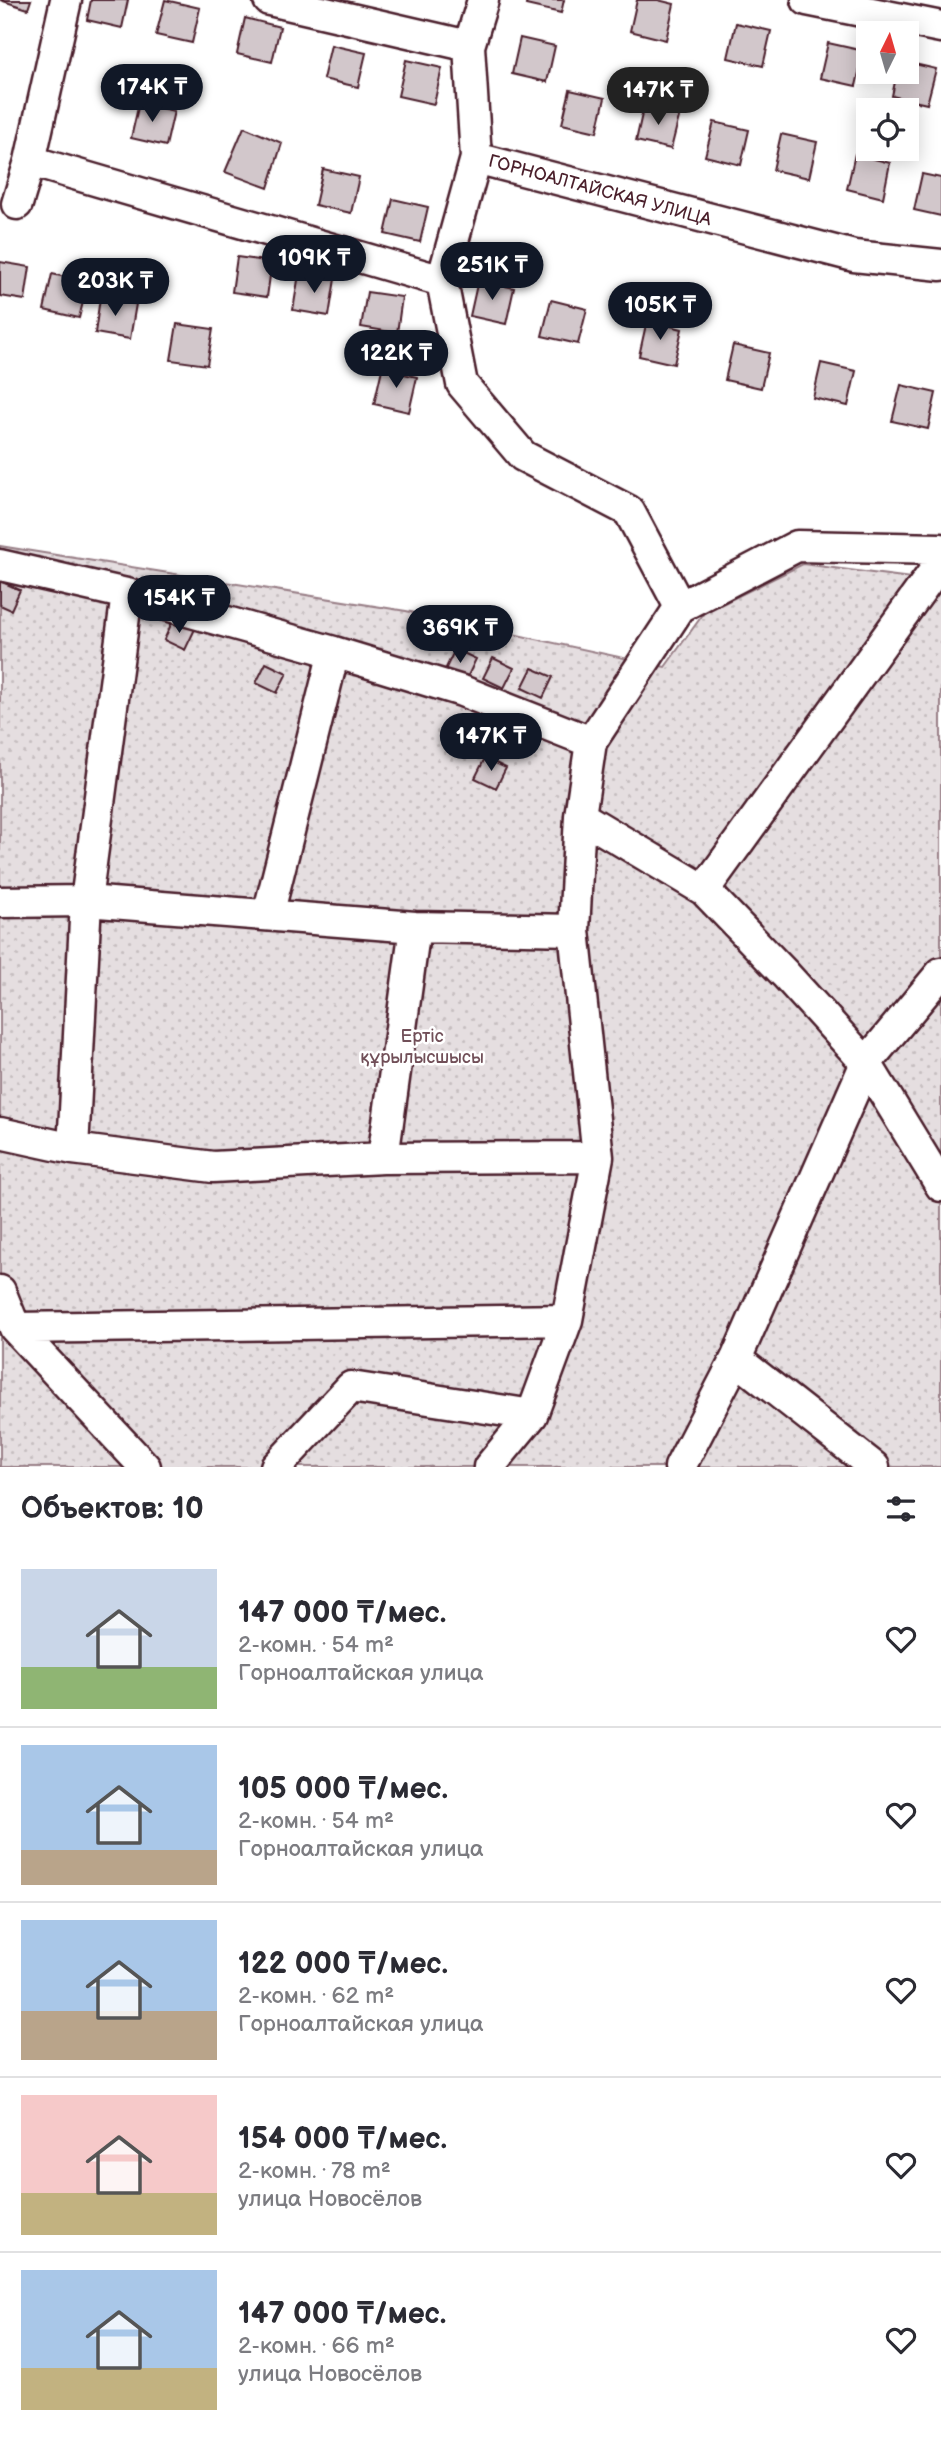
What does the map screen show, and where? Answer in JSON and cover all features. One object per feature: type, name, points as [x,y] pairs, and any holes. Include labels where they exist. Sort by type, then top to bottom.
[{"type":"street","points":[[17,204],[30,162],[66,0]]},
{"type":"street","points":[[269,0],[469,46]]},
{"type":"street","points":[[476,158],[469,46],[483,0]]},
{"type":"street","points":[[807,0],[941,27]]},
{"type":"street","name":"ГОРНОАЛТАЙСКАЯ УЛИЦА","points":[[442,281],[476,158],[854,256],[941,265]]},
{"type":"street","points":[[30,162],[442,281],[462,384],[523,456],[629,510],[680,607]]},
{"type":"street","points":[[489,1467],[532,1415],[567,1320],[598,1157],[574,930],[580,816],[591,742],[680,607],[797,546],[941,549]]},
{"type":"street","points":[[704,890],[941,562]]},
{"type":"street","points":[[0,565],[127,594],[334,652],[462,691],[591,742]]},
{"type":"street","points":[[73,1149],[86,901],[127,594]]},
{"type":"street","points":[[268,915],[334,652]]},
{"type":"street","points":[[580,816],[704,890],[866,1063],[941,1186]]},
{"type":"street","points":[[0,902],[86,901],[415,927],[574,930]]},
{"type":"street","points":[[383,1158],[415,927]]},
{"type":"street","points":[[680,1467],[736,1359],[866,1063],[941,973]]},
{"type":"street","points":[[0,1133],[73,1149],[213,1167],[383,1158],[598,1157]]},
{"type":"street","points":[[0,1290],[15,1328],[145,1467]]},
{"type":"street","points":[[15,1328],[567,1320]]},
{"type":"street","points":[[736,1359],[874,1467]]},
{"type":"street","points":[[276,1467],[351,1387],[532,1415]]},
{"type":"green space","name":"Ертіс құрылысшысы","points":[[0,546],[406,611],[665,667],[704,613],[803,564],[941,582],[941,1467],[0,1467]]},
{"type":"building","points":[[0,0],[31,0],[28,9]]},
{"type":"building","points":[[91,0],[128,0],[122,28],[87,20]]},
{"type":"building","points":[[165,0],[200,8],[192,43],[156,35]]},
{"type":"building","points":[[527,0],[564,0],[561,13],[526,5]]},
{"type":"building","points":[[637,0],[658,0],[674,4],[666,40],[630,31]]},
{"type":"building","points":[[245,18],[280,27],[272,62],[237,54]]},
{"type":"building","points":[[736,23],[771,31],[763,66],[728,58]]},
{"type":"building","points":[[520,38],[555,46],[547,82],[512,74]]},
{"type":"building","points":[[828,43],[856,49],[856,86],[820,78]]},
{"type":"building","points":[[331,45],[366,53],[358,87],[323,79]]},
{"type":"building","points":[[406,60],[442,68],[434,104],[398,96]]},
{"type":"building","points":[[919,65],[936,69],[927,104],[919,102],[919,98],[892,96],[894,84],[919,84]]},
{"type":"building","points":[[570,90],[605,98],[597,132],[562,124]]},
{"type":"building","points":[[139,103],[174,111],[166,146],[131,138]]},
{"type":"building","points":[[644,105],[680,113],[671,149],[636,141]]},
{"type":"building","points":[[714,122],[749,130],[741,165],[705,156]]},
{"type":"building","points":[[244,127],[282,143],[268,188],[225,172]]},
{"type":"building","points":[[781,134],[817,142],[809,178],[773,170]]},
{"type":"building","points":[[855,154],[856,161],[890,163],[883,198],[847,189]]},
{"type":"building","points":[[323,169],[359,177],[351,213],[315,205]]},
{"type":"building","points":[[922,174],[941,178],[941,216],[914,210]]},
{"type":"building","points":[[393,199],[428,207],[420,242],[385,234]]},
{"type":"building","points":[[237,257],[272,262],[267,297],[232,292]]},
{"type":"building","points":[[0,262],[30,267],[25,300],[0,296]]},
{"type":"building","points":[[52,274],[88,282],[79,318],[44,310]]},
{"type":"building","points":[[299,274],[335,279],[329,316],[293,310]]},
{"type":"building","points":[[478,280],[514,288],[506,324],[470,316]]},
{"type":"building","points":[[367,292],[402,297],[397,333],[361,327]]},
{"type":"building","points":[[100,298],[136,304],[130,339],[95,333]]},
{"type":"building","points":[[551,300],[587,309],[578,344],[542,336]]},
{"type":"building","points":[[647,320],[682,329],[674,364],[639,356]]},
{"type":"building","points":[[177,324],[213,329],[207,365],[171,360]]},
{"type":"building","points":[[733,345],[769,353],[761,388],[725,380]]},
{"type":"building","points":[[821,363],[856,371],[848,406],[813,398]]},
{"type":"building","points":[[382,369],[417,377],[409,412],[374,404]]},
{"type":"building","points":[[901,385],[936,393],[928,429],[892,421]]},
{"type":"building","points":[[0,581],[20,590],[11,610],[0,605]]},
{"type":"building","points":[[173,620],[195,629],[185,650],[164,640]]},
{"type":"building","points":[[455,649],[476,659],[466,680],[445,670]]},
{"type":"building","points":[[493,658],[514,668],[504,688],[483,678]]},
{"type":"building","points":[[266,663],[287,673],[277,693],[256,683]]},
{"type":"building","points":[[532,668],[553,677],[543,698],[522,688]]},
{"type":"building","points":[[485,758],[506,768],[496,788],[475,778]]}]
